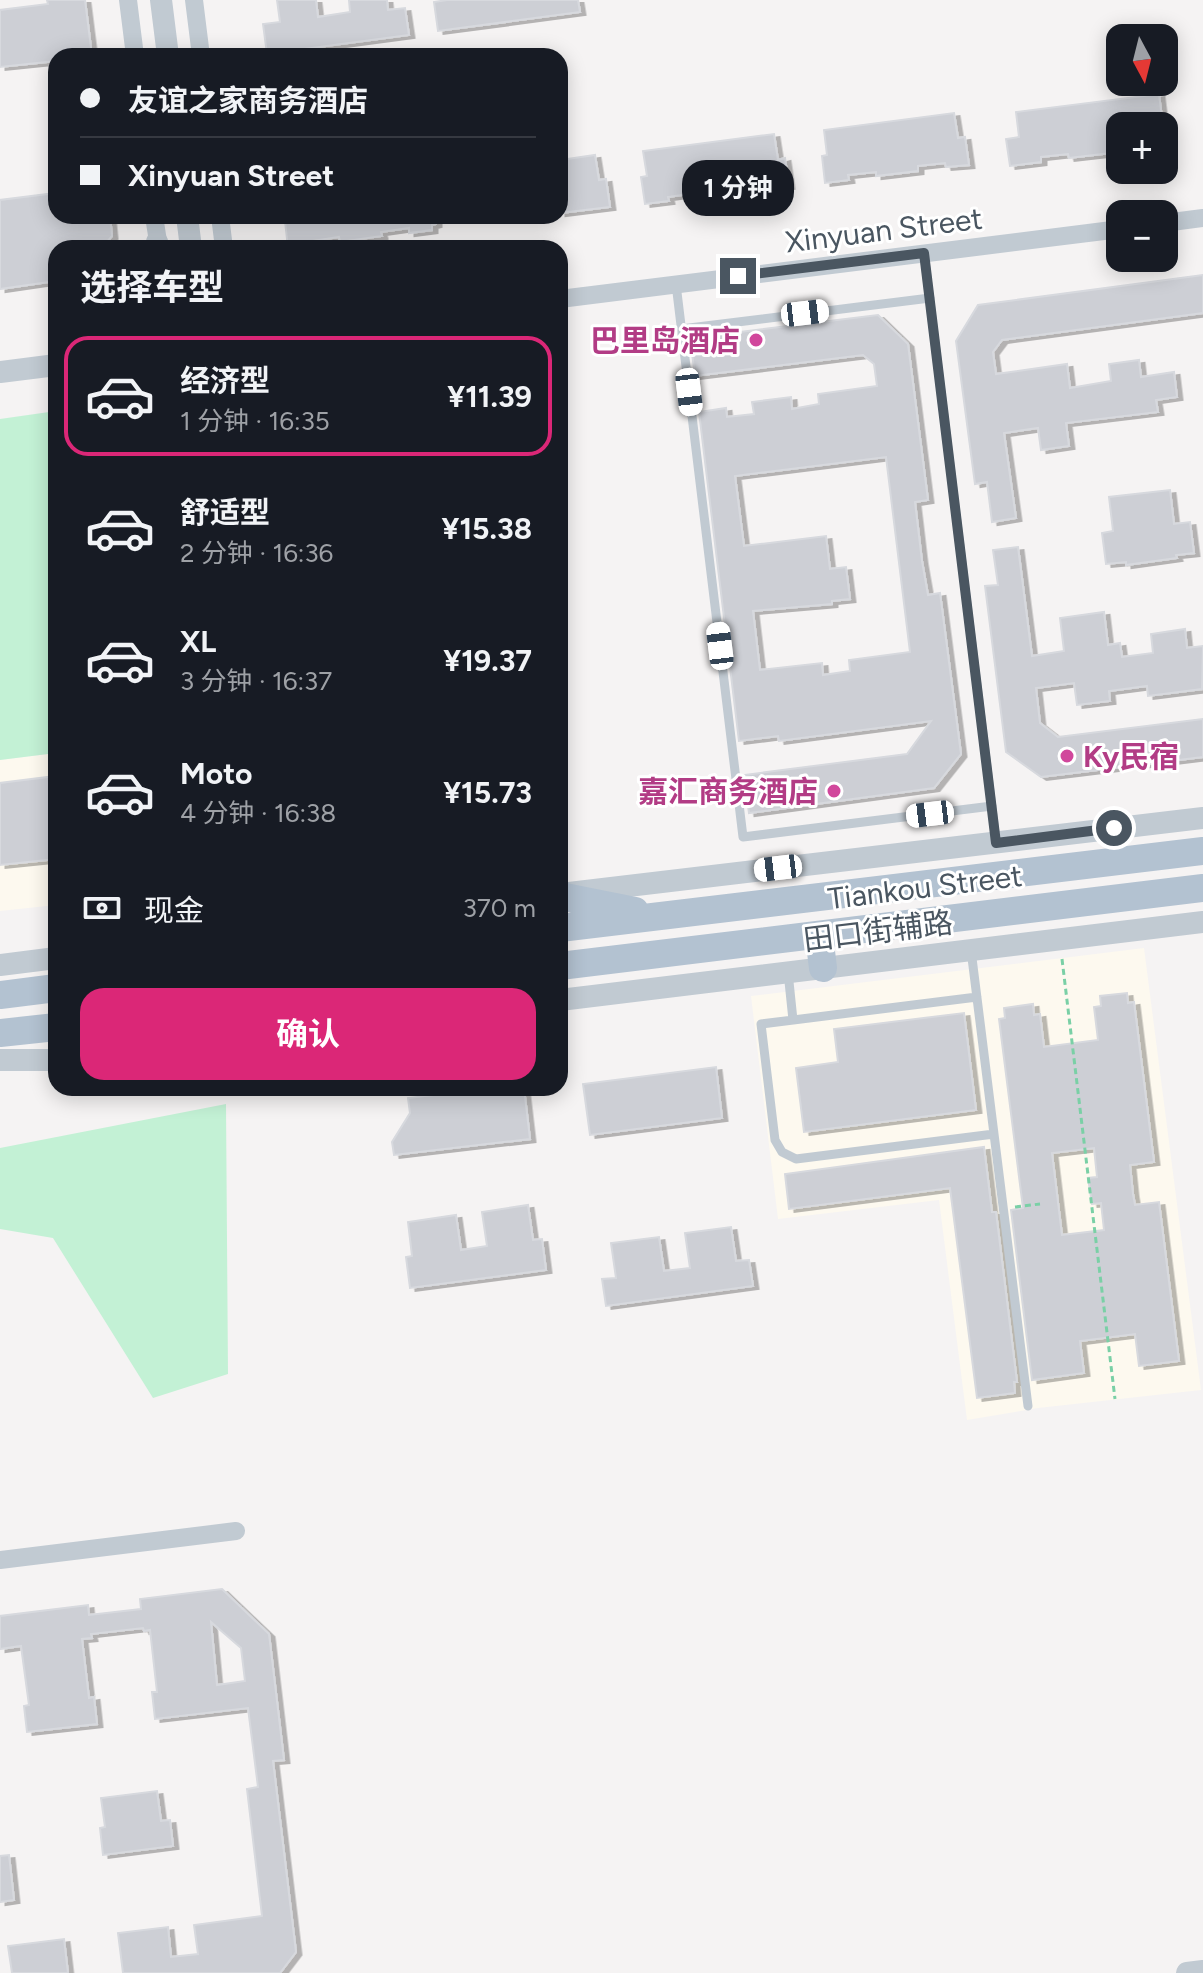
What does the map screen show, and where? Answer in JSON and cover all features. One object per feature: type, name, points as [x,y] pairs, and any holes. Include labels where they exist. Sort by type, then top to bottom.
[{"type":"main road","name":"Tiankou Street","points":[[568,927],[1203,851]]},
{"type":"main road","name":"Tiankou Street","points":[[568,965],[1203,888]]},
{"type":"main road","points":[[568,897],[659,916]]},
{"type":"main road","points":[[819,935],[823,968]]},
{"type":"main road","points":[[0,995],[48,989]]},
{"type":"main road","points":[[0,1033],[48,1028]]},
{"type":"street","points":[[128,0],[134,48]]},
{"type":"street","points":[[161,0],[165,48]]},
{"type":"street","points":[[194,0],[200,48]]},
{"type":"street","points":[[1178,221],[1203,218]]},
{"type":"street","name":"Xinyuan Street","points":[[568,298],[1106,231]]},
{"type":"street","points":[[0,372],[48,366]]},
{"type":"street","points":[[568,894],[1203,818]]},
{"type":"street","name":"田口街辅路","points":[[568,999],[1203,922]]},
{"type":"street","points":[[0,965],[48,959]]},
{"type":"street","points":[[0,1060],[48,1060]]},
{"type":"street","points":[[0,1560],[236,1531]]},
{"type":"street","points":[[1187,1973],[1203,1971]]},
{"type":"lane","points":[[924,253],[996,843]]},
{"type":"lane","points":[[676,284],[743,837],[992,806]]},
{"type":"lane","points":[[681,329],[930,298]]},
{"type":"lane","points":[[971,950],[1028,1406]]},
{"type":"lane","points":[[788,972],[793,1020]]},
{"type":"lane","points":[[977,997],[761,1024],[775,1140],[782,1152],[796,1159],[994,1134]]},
{"type":"path","points":[[1060,939],[1115,1399]]},
{"type":"path","points":[[1003,1208],[1040,1204]]},
{"type":"shaded area","points":[[48,754],[48,906],[0,911],[0,760]]},
{"type":"shaded area","points":[[1144,948],[1201,1390],[1038,1408],[967,1420],[939,1200],[778,1219],[751,996]]},
{"type":"green space","points":[[48,412],[48,754],[0,760],[0,419]]},
{"type":"green space","points":[[226,1104],[228,1374],[153,1398],[53,1238],[0,1229],[0,1148]]},
{"type":"building","points":[[47,0],[85,0],[91,48],[48,48],[48,62],[0,67],[0,10],[48,4]]},
{"type":"building","points":[[277,0],[316,0],[318,17],[350,12],[349,0],[387,0],[388,10],[405,8],[409,35],[312,48],[266,48],[263,24],[280,22]]},
{"type":"building","points":[[578,0],[580,12],[438,31],[434,2]]},
{"type":"building","points":[[1159,96],[1161,112],[1106,112],[1106,154],[1069,158],[1068,154],[1041,157],[1041,162],[1010,166],[1006,139],[1019,137],[1016,112]]},
{"type":"building","points":[[954,113],[958,138],[965,137],[969,165],[946,167],[945,163],[918,166],[918,171],[876,176],[876,172],[848,175],[849,180],[825,183],[822,156],[827,155],[824,130]]},
{"type":"building","points":[[774,134],[778,160],[785,158],[789,186],[766,189],[765,184],[738,188],[738,193],[696,198],[696,193],[645,204],[641,177],[647,176],[643,151]]},
{"type":"building","points":[[595,155],[599,180],[606,179],[610,207],[568,212],[568,159]]},
{"type":"building","points":[[48,194],[48,224],[111,224],[112,236],[109,240],[48,240],[48,282],[0,289],[0,200]]},
{"type":"building","points":[[285,224],[436,224],[432,225],[432,230],[409,233],[409,228],[354,240],[340,240],[339,237],[287,240]]},
{"type":"building","points":[[1203,275],[1203,313],[1002,340],[993,352],[996,374],[1067,364],[1070,388],[1111,381],[1109,364],[1139,360],[1141,377],[1174,372],[1177,397],[1156,400],[1158,412],[1066,423],[1069,446],[1041,450],[1038,428],[1004,433],[1016,518],[992,522],[987,482],[975,484],[956,341],[978,305]]},
{"type":"building","points":[[878,315],[908,344],[928,500],[915,502],[922,561],[928,595],[940,593],[961,754],[934,788],[749,813],[744,775],[907,754],[931,721],[779,741],[778,736],[739,741],[699,412],[726,408],[727,417],[754,414],[752,402],[791,397],[792,409],[819,404],[818,394],[877,386],[874,364],[863,355],[695,376],[690,338]],"holes":[[[886,457],[910,652],[849,660],[850,671],[823,675],[822,663],[760,670],[753,611],[832,604],[832,601],[850,599],[846,567],[830,569],[826,536],[744,546],[735,476]]]},
{"type":"building","points":[[1170,490],[1174,524],[1190,522],[1194,553],[1126,565],[1126,562],[1106,564],[1102,533],[1113,531],[1109,497]]},
{"type":"building","points":[[1018,547],[1032,656],[1064,651],[1060,618],[1104,612],[1108,645],[1120,643],[1122,657],[1153,653],[1151,634],[1185,629],[1187,648],[1203,646],[1202,689],[1148,696],[1147,686],[1109,691],[1110,701],[1077,705],[1074,683],[1036,688],[1040,723],[1058,737],[1203,719],[1203,757],[1041,777],[1006,752],[985,586],[998,585],[993,550]]},
{"type":"building","points":[[48,777],[48,860],[0,865],[0,783]]},
{"type":"building","points":[[1127,993],[1128,1003],[1134,1002],[1154,1162],[1130,1165],[1133,1194],[1135,1205],[1159,1202],[1179,1361],[1139,1366],[1135,1334],[1080,1341],[1084,1373],[1032,1380],[1011,1210],[1023,1208],[999,1019],[1005,1018],[1004,1008],[1033,1004],[1034,1015],[1040,1014],[1044,1047],[1098,1040],[1094,1007],[1101,1006],[1100,996]],"holes":[[[1094,1148],[1097,1177],[1088,1178],[1092,1204],[1101,1203],[1104,1230],[1062,1235],[1052,1153]]]},
{"type":"building","points":[[964,1013],[976,1110],[804,1132],[796,1068],[838,1062],[834,1029]]},
{"type":"building","points":[[716,1067],[722,1118],[590,1135],[583,1084]]},
{"type":"building","points":[[525,1096],[530,1139],[394,1155],[392,1142],[410,1113],[408,1098]]},
{"type":"building","points":[[984,1147],[992,1212],[996,1212],[1017,1382],[1014,1382],[1015,1393],[977,1398],[950,1188],[789,1209],[785,1174]]},
{"type":"building","points":[[528,1205],[533,1240],[542,1239],[546,1270],[410,1288],[406,1257],[412,1256],[408,1222],[456,1215],[461,1250],[487,1246],[482,1212]]},
{"type":"building","points":[[731,1227],[736,1261],[749,1260],[753,1286],[606,1306],[602,1279],[616,1278],[611,1243],[659,1237],[664,1271],[690,1268],[685,1233]]},
{"type":"building","points":[[222,1589],[269,1634],[284,1760],[273,1761],[296,1952],[280,1973],[123,1973],[118,1933],[168,1927],[171,1957],[198,1954],[194,1925],[262,1916],[247,1789],[258,1787],[248,1708],[155,1719],[152,1692],[157,1692],[150,1630],[144,1631],[143,1628],[91,1634],[92,1638],[82,1639],[89,1698],[94,1697],[97,1724],[27,1732],[24,1706],[29,1705],[21,1646],[0,1649],[0,1616],[88,1605],[89,1615],[141,1609],[140,1599]],"holes":[[[211,1622],[241,1648],[245,1681],[217,1685]]]},
{"type":"building","points":[[157,1791],[161,1821],[170,1820],[173,1846],[103,1855],[100,1828],[105,1827],[101,1798]]},
{"type":"building","points":[[9,1855],[14,1900],[0,1902],[0,1856]]},
{"type":"building","points":[[64,1939],[68,1973],[12,1973],[8,1946]]},
{"type":"place","name":"巴里岛酒店","points":[[756,340]]},
{"type":"place","name":"Ky民宿","points":[[1067,756]]},
{"type":"place","name":"嘉汇商务酒店","points":[[834,791]]},
{"type":"route","points":[[738,276],[924,253],[996,843],[1114,828]]}]
